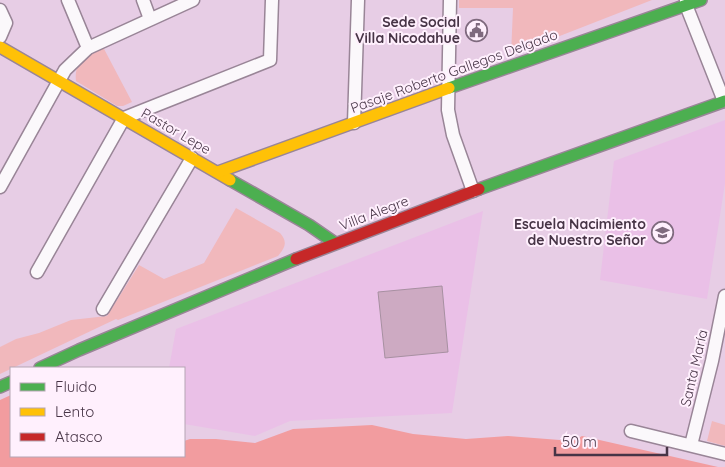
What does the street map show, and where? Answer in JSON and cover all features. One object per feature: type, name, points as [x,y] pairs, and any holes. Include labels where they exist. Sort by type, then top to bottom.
[{"type":"street","points":[[68,0],[88,48]]},
{"type":"street","points":[[143,0],[150,19]]},
{"type":"street","points":[[0,187],[65,70],[88,48],[193,0]]},
{"type":"street","points":[[37,272],[124,118],[270,60],[272,0]]},
{"type":"street","points":[[354,123],[358,0]]},
{"type":"street","points":[[450,0],[448,110],[452,135],[473,192]]},
{"type":"street","name":"Pasaje Roberto Gallegos Delgado","points":[[218,172],[686,3],[701,0]]},
{"type":"street","points":[[686,3],[725,101]]},
{"type":"street","points":[[0,10],[6,23],[0,37]]},
{"type":"street","name":"Pastor Lepe","points":[[0,47],[310,225],[335,243]]},
{"type":"street","name":"Villa Alegre","points":[[42,367],[97,342],[335,243],[725,101]]},
{"type":"street","points":[[103,309],[192,158]]},
{"type":"street","name":"Santa María","points":[[691,445],[712,361],[725,296]]},
{"type":"street","points":[[712,361],[725,365]]},
{"type":"street","points":[[631,431],[725,454]]},
{"type":"shaded area","points":[[459,0],[652,0],[511,55],[513,8],[459,8]]},
{"type":"shaded area","points":[[103,47],[132,102],[123,106],[117,106],[76,81],[79,63]]},
{"type":"shaded area","name":"Escuela Nacimiento de Nuestro Señor","points":[[725,120],[725,183],[707,299],[600,280],[614,161]]},
{"type":"shaded area","points":[[236,208],[280,233],[285,242],[278,256],[118,320],[116,319],[15,367],[10,367],[10,369],[0,374],[0,347],[16,339],[39,333],[71,320],[107,316],[139,265],[164,279],[204,263]]},
{"type":"shaded area","points":[[483,211],[452,413],[290,421],[255,436],[185,424],[185,367],[169,367],[176,329]]},
{"type":"shaded area","points":[[10,395],[10,457],[185,457],[185,441],[190,439],[216,439],[255,443],[293,429],[372,425],[413,434],[466,439],[508,436],[573,441],[582,436],[718,467],[0,467],[0,400]]},
{"type":"shaded area","points":[[712,421],[725,425],[725,446],[707,441]]},
{"type":"building","points":[[442,286],[448,352],[385,358],[378,292]]},
{"type":"traffic: fast","points":[[449,88],[701,0]]},
{"type":"traffic: fast","points":[[479,189],[725,101]]},
{"type":"traffic: fast","points":[[230,180],[309,225],[335,243]]},
{"type":"traffic: fast","points":[[42,367],[296,259]]},
{"type":"traffic: fast","points":[[0,387],[10,382]]},
{"type":"traffic: slow","points":[[0,47],[230,180]]},
{"type":"traffic: slow","points":[[218,172],[449,88]]},
{"type":"traffic: jam","points":[[296,259],[479,189]]},
{"type":"place","name":"Sede Social Villa Nicodahue","points":[[476,30]]},
{"type":"place","name":"Escuela Nacimiento de Nuestro Señor","points":[[662,232]]}]
